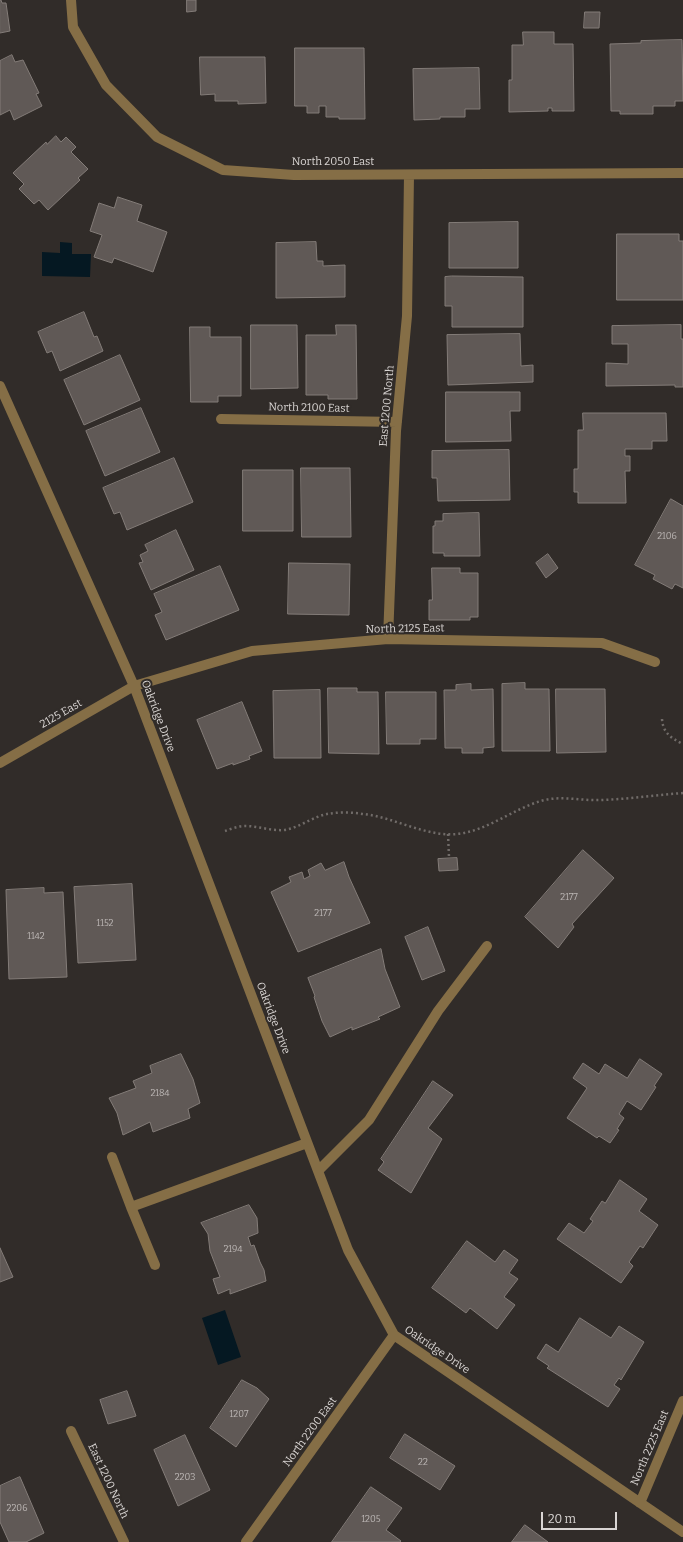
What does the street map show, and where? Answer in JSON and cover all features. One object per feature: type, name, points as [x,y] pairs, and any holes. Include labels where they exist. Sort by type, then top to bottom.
[{"type":"street","name":"North 2050 East","points":[[71,0],[73,27],[106,85],[157,137],[223,170],[294,175],[683,173]]},
{"type":"street","name":"East 1200 North","points":[[388,639],[397,422],[407,316],[409,175]]},
{"type":"street","name":"Oakridge Drive","points":[[0,386],[134,686],[348,1250],[394,1336],[683,1532]]},
{"type":"street","name":"North 2100 East","points":[[221,419],[397,422]]},
{"type":"street","name":"North 2125 East","points":[[134,686],[252,651],[388,639],[602,643],[655,662]]},
{"type":"street","name":"2125 East","points":[[0,763],[134,686]]},
{"type":"street","points":[[318,1171],[369,1120],[438,1011],[487,946]]},
{"type":"street","points":[[131,1207],[307,1142]]},
{"type":"street","points":[[112,1157],[154,1265]]},
{"type":"street","name":"North 2200 East","points":[[246,1542],[394,1336]]},
{"type":"street","name":"North 2225 East","points":[[640,1503],[683,1401]]},
{"type":"street","name":"East 1200 North","points":[[71,1431],[124,1542]]},
{"type":"path","points":[[662,719],[662,728],[667,734],[683,744]]},
{"type":"path","points":[[225,831],[244,826],[284,830],[326,814],[344,813],[388,818],[427,831],[448,834],[471,831],[522,808],[554,798],[600,800],[683,793]]},
{"type":"path","points":[[448,834],[449,857]]},
{"type":"water","points":[[60,242],[72,243],[72,254],[91,254],[90,277],[42,276],[42,252],[60,253]]},
{"type":"water","points":[[225,1310],[241,1357],[218,1365],[202,1318]]},
{"type":"building","points":[[0,0],[2,3],[6,3],[10,31],[0,33]]},
{"type":"building","points":[[187,0],[196,0],[196,11],[187,12]]},
{"type":"building","points":[[585,12],[600,12],[599,28],[584,28]]},
{"type":"building","points":[[523,32],[554,32],[554,44],[573,44],[574,111],[552,111],[552,108],[548,108],[548,111],[509,112],[509,80],[512,80],[512,45],[523,45]]},
{"type":"building","points":[[682,40],[683,101],[675,101],[675,106],[653,106],[653,114],[620,114],[620,111],[611,111],[610,44],[641,43],[641,41]]},
{"type":"building","points":[[295,48],[364,48],[365,119],[339,119],[339,117],[326,117],[326,106],[319,106],[319,113],[307,113],[307,106],[295,106]]},
{"type":"building","points":[[12,55],[15,62],[23,60],[39,93],[36,94],[42,106],[14,120],[10,110],[0,115],[0,61]]},
{"type":"building","points":[[200,57],[265,57],[266,103],[238,104],[238,101],[215,101],[215,94],[201,95]]},
{"type":"building","points":[[479,68],[480,109],[465,109],[465,117],[440,117],[440,119],[414,120],[413,69]]},
{"type":"building","points":[[56,136],[61,142],[66,137],[76,147],[71,152],[88,169],[78,178],[80,180],[48,210],[39,200],[34,204],[19,189],[24,184],[13,173],[46,142],[47,144]]},
{"type":"building","points":[[118,197],[142,205],[137,221],[167,232],[153,272],[114,258],[112,263],[94,257],[102,235],[90,231],[99,203],[114,208]]},
{"type":"building","points":[[518,222],[518,268],[449,268],[449,223]]},
{"type":"building","points":[[617,234],[679,234],[679,241],[683,241],[683,300],[617,300]]},
{"type":"building","points":[[316,242],[317,261],[323,261],[323,266],[345,265],[345,297],[276,298],[276,243]]},
{"type":"building","points":[[445,277],[523,277],[523,327],[452,327],[452,306],[445,306]]},
{"type":"building","points":[[84,312],[94,337],[97,336],[103,351],[60,371],[52,351],[47,353],[38,332]]},
{"type":"building","points":[[251,325],[297,325],[298,388],[251,389]]},
{"type":"building","points":[[336,325],[356,325],[357,399],[328,399],[328,395],[306,395],[306,335],[336,335]]},
{"type":"building","points":[[681,325],[681,339],[683,339],[683,387],[675,387],[675,385],[606,386],[606,363],[628,364],[628,344],[612,344],[612,326]]},
{"type":"building","points":[[190,327],[210,327],[210,337],[241,337],[241,396],[218,396],[218,402],[191,402]]},
{"type":"building","points":[[520,334],[521,366],[533,365],[533,382],[448,385],[447,335]]},
{"type":"building","points":[[120,355],[140,400],[84,425],[64,380]]},
{"type":"building","points":[[446,392],[520,392],[520,411],[510,411],[511,441],[446,442]]},
{"type":"building","points":[[141,408],[160,452],[105,476],[86,431]]},
{"type":"building","points":[[583,413],[666,413],[667,441],[652,441],[652,449],[625,449],[625,456],[630,456],[630,471],[625,471],[626,503],[578,503],[578,492],[574,492],[574,469],[578,469],[578,430],[583,430]]},
{"type":"building","points":[[509,450],[510,500],[438,501],[437,478],[432,478],[432,451]]},
{"type":"building","points":[[174,458],[193,502],[127,530],[120,512],[114,514],[103,488]]},
{"type":"building","points":[[301,468],[350,468],[351,537],[302,537]]},
{"type":"building","points":[[243,470],[293,470],[293,531],[243,531]]},
{"type":"building","points":[[671,499],[683,506],[683,588],[675,584],[672,589],[653,579],[655,575],[635,565]]},
{"type":"building","points":[[479,513],[480,556],[444,556],[444,553],[433,553],[433,526],[435,526],[435,521],[443,521],[443,514]]},
{"type":"building","points":[[176,530],[194,570],[151,590],[139,563],[143,562],[140,555],[148,551],[145,545]]},
{"type":"building","points":[[548,554],[558,568],[546,578],[536,563]]},
{"type":"building","points":[[289,563],[350,564],[349,615],[288,614]]},
{"type":"building","points":[[220,566],[239,610],[166,640],[155,615],[162,612],[154,594]]},
{"type":"building","points":[[432,568],[460,568],[460,573],[478,573],[478,617],[470,617],[470,620],[429,620],[429,600],[432,600]]},
{"type":"building","points":[[525,683],[525,689],[549,689],[550,751],[502,751],[502,684]]},
{"type":"building","points":[[471,684],[471,690],[493,689],[494,747],[483,748],[483,753],[462,753],[462,748],[445,748],[444,690],[456,690],[456,685]]},
{"type":"building","points":[[328,688],[357,688],[357,692],[378,692],[379,754],[329,753]]},
{"type":"building","points":[[556,689],[605,689],[606,752],[557,753]]},
{"type":"building","points":[[320,690],[321,758],[274,758],[273,691]]},
{"type":"building","points":[[386,692],[436,692],[436,739],[420,739],[420,744],[387,744]]},
{"type":"building","points":[[242,702],[262,751],[249,756],[250,759],[217,769],[197,720]]},
{"type":"building","points":[[583,850],[614,878],[572,924],[574,927],[558,948],[525,917]]},
{"type":"building","points":[[457,858],[458,870],[439,871],[438,859]]},
{"type":"building","points":[[344,862],[349,877],[370,923],[298,952],[271,892],[291,882],[289,877],[302,872],[304,879],[310,876],[308,870],[321,863],[325,870]]},
{"type":"building","points":[[132,884],[136,960],[78,963],[74,887]]},
{"type":"building","points":[[44,888],[44,893],[63,892],[67,977],[9,979],[6,890]]},
{"type":"building","points":[[428,927],[445,971],[422,980],[405,937]]},
{"type":"building","points":[[381,949],[385,969],[400,1007],[378,1017],[380,1019],[352,1030],[352,1027],[330,1037],[322,1021],[308,978]]},
{"type":"building","points":[[181,1054],[193,1079],[200,1103],[188,1109],[190,1118],[153,1132],[150,1122],[123,1135],[117,1113],[109,1098],[136,1088],[133,1081],[152,1073],[150,1066]]},
{"type":"building","points":[[640,1059],[662,1074],[654,1086],[656,1087],[641,1110],[627,1101],[619,1114],[624,1118],[617,1129],[619,1130],[610,1143],[599,1136],[597,1138],[567,1118],[587,1088],[573,1078],[583,1063],[599,1074],[605,1064],[627,1078]]},
{"type":"building","points":[[433,1081],[453,1095],[428,1128],[442,1139],[411,1193],[378,1170],[384,1162],[381,1159]]},
{"type":"building","points":[[620,1180],[647,1199],[639,1211],[658,1225],[643,1248],[640,1246],[629,1262],[633,1266],[621,1283],[557,1239],[569,1223],[584,1233],[593,1221],[590,1219],[602,1201],[605,1203]]},
{"type":"building","points":[[249,1205],[257,1218],[258,1233],[248,1237],[251,1246],[254,1245],[264,1270],[266,1281],[230,1294],[230,1289],[218,1294],[213,1279],[220,1277],[210,1251],[208,1234],[201,1223]]},
{"type":"building","points":[[467,1241],[495,1262],[504,1250],[518,1260],[509,1273],[518,1279],[504,1297],[515,1305],[497,1329],[470,1308],[466,1313],[432,1288]]},
{"type":"building","points":[[0,1248],[13,1277],[0,1282]]},
{"type":"building","points":[[580,1318],[611,1338],[619,1326],[644,1342],[621,1380],[619,1378],[614,1385],[620,1389],[608,1407],[547,1368],[549,1366],[537,1358],[546,1344],[558,1352]]},
{"type":"building","points":[[242,1380],[257,1388],[269,1399],[236,1447],[210,1428]]},
{"type":"building","points":[[127,1391],[136,1416],[108,1424],[100,1400]]},
{"type":"building","points":[[405,1434],[455,1466],[440,1490],[390,1458]]},
{"type":"building","points":[[185,1435],[210,1490],[178,1506],[154,1450]]},
{"type":"building","points":[[20,1477],[44,1533],[26,1542],[9,1542],[0,1522],[0,1486]]},
{"type":"building","points":[[371,1487],[402,1508],[386,1530],[401,1541],[332,1542]]},
{"type":"building","points":[[525,1525],[540,1536],[548,1542],[512,1542]]}]
